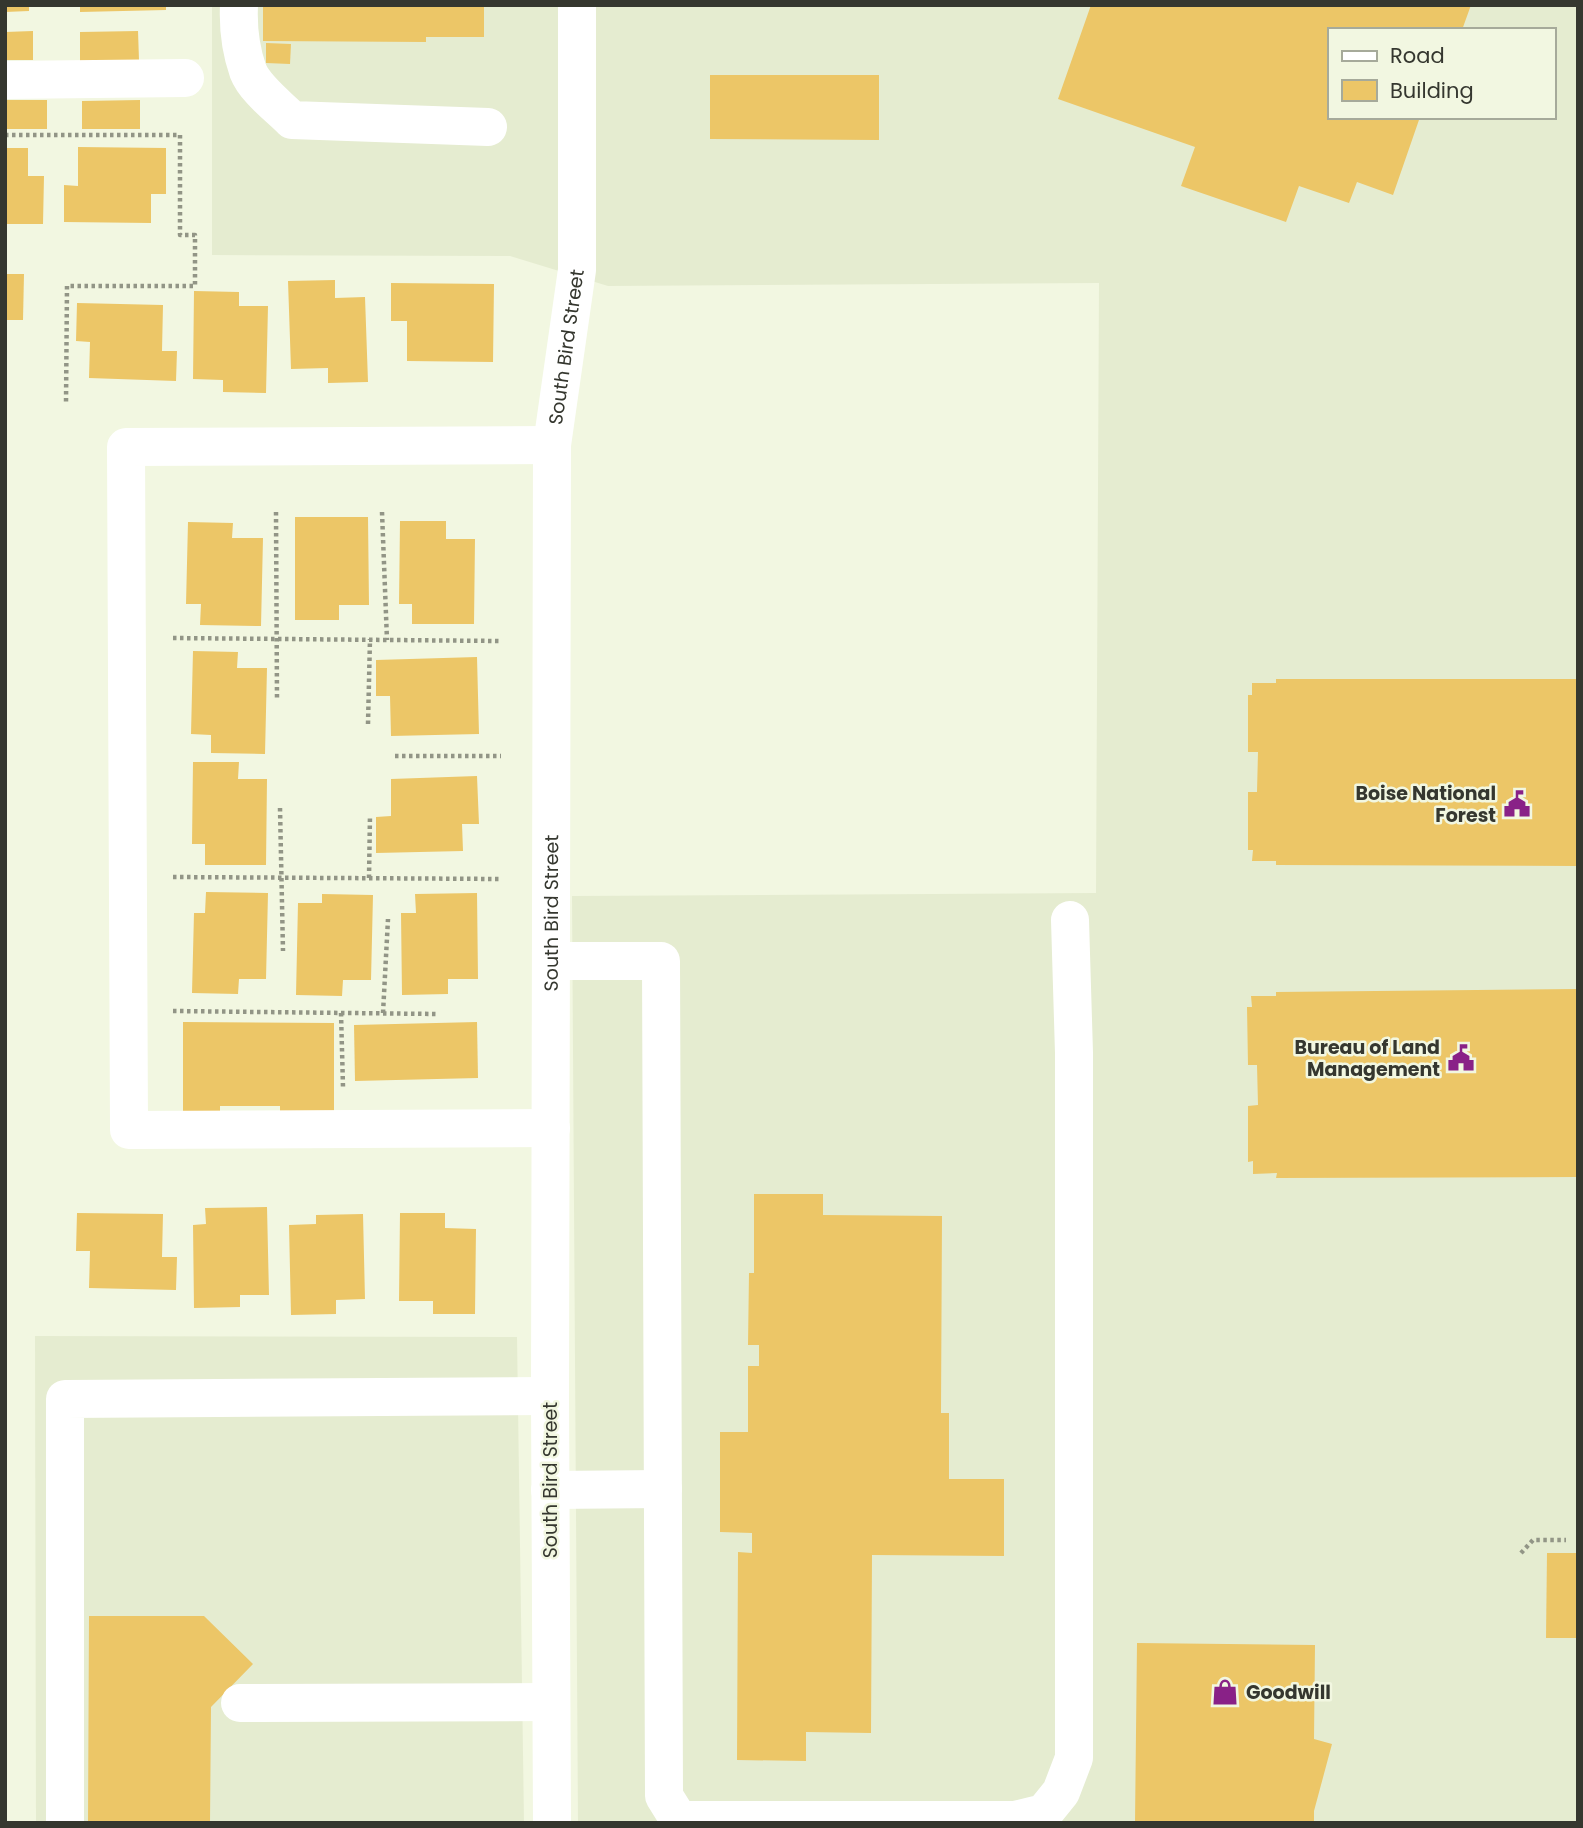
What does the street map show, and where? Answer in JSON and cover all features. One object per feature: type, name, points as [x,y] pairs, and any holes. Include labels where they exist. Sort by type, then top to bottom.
[{"type":"street","points":[[239,5],[238,22],[248,72],[292,120],[488,127]]},
{"type":"street","name":"South Bird Street","points":[[552,1823],[552,445],[577,271],[577,5]]},
{"type":"street","points":[[5,80],[185,78]]},
{"type":"street","points":[[551,1128],[129,1130],[126,447],[552,445]]},
{"type":"street","points":[[551,961],[661,961],[664,1796],[680,1820],[1015,1820],[1044,1813],[1061,1792],[1074,1758],[1074,1053],[1070,920]]},
{"type":"street","points":[[65,1823],[65,1399],[550,1396]]},
{"type":"street","points":[[550,1490],[663,1489]]},
{"type":"street","points":[[240,1703],[551,1702]]},
{"type":"path","points":[[5,135],[180,135],[180,235],[194,236],[194,286],[67,286],[66,403]]},
{"type":"path","points":[[276,512],[277,699]]},
{"type":"path","points":[[382,512],[387,640]]},
{"type":"path","points":[[173,638],[500,640]]},
{"type":"path","points":[[368,724],[370,639]]},
{"type":"path","points":[[395,756],[500,756]]},
{"type":"path","points":[[280,808],[283,951]]},
{"type":"path","points":[[369,878],[370,815]]},
{"type":"path","points":[[173,877],[501,879]]},
{"type":"path","points":[[383,1013],[388,919]]},
{"type":"path","points":[[173,1011],[436,1014]]},
{"type":"path","points":[[341,1013],[343,1087]]},
{"type":"path","points":[[1521,1553],[1533,1540],[1566,1540]]},
{"type":"shaded area","points":[[212,5],[1578,5],[1578,1823],[578,1823],[572,896],[1096,893],[1099,283],[608,286],[510,256],[212,255]]},
{"type":"shaded area","points":[[35,1336],[517,1337],[524,1823],[36,1823]]},
{"type":"building","points":[[5,5],[29,5],[29,11],[5,12]]},
{"type":"building","points":[[80,5],[166,5],[166,10],[80,12]]},
{"type":"building","points":[[263,5],[484,5],[484,37],[426,37],[426,42],[263,41]]},
{"type":"building","points":[[1091,5],[1471,5],[1463,28],[1328,28],[1328,119],[1419,119],[1393,195],[1357,182],[1349,203],[1299,186],[1286,222],[1181,186],[1195,147],[1058,99]]},
{"type":"building","points":[[33,31],[33,60],[5,60],[5,32]]},
{"type":"building","points":[[138,31],[139,60],[80,61],[80,32]]},
{"type":"building","points":[[266,43],[291,44],[290,64],[266,63]]},
{"type":"building","points":[[710,75],[879,75],[879,140],[710,139]]},
{"type":"building","points":[[5,100],[47,100],[47,129],[5,129]]},
{"type":"building","points":[[140,100],[140,129],[82,129],[82,101]]},
{"type":"building","points":[[78,147],[166,148],[166,194],[151,194],[151,223],[64,222],[64,185],[78,186]]},
{"type":"building","points":[[5,148],[28,148],[28,176],[44,176],[43,224],[5,224]]},
{"type":"building","points":[[5,274],[24,274],[23,320],[5,320]]},
{"type":"building","points":[[335,280],[335,298],[365,297],[368,382],[328,383],[328,368],[291,369],[288,281]]},
{"type":"building","points":[[391,283],[494,284],[493,362],[407,361],[407,321],[391,321]]},
{"type":"building","points":[[194,291],[239,292],[239,306],[268,306],[266,393],[223,392],[223,380],[193,379]]},
{"type":"building","points":[[77,303],[163,305],[162,351],[177,351],[176,381],[89,378],[90,342],[76,341]]},
{"type":"building","points":[[295,517],[368,517],[369,605],[339,605],[339,620],[295,620]]},
{"type":"building","points":[[400,521],[446,521],[446,539],[475,539],[474,624],[412,624],[412,604],[399,604]]},
{"type":"building","points":[[188,522],[233,523],[232,538],[263,538],[261,626],[200,625],[201,604],[186,604]]},
{"type":"building","points":[[193,651],[238,652],[237,668],[267,668],[265,754],[211,753],[211,735],[191,734]]},
{"type":"building","points":[[477,657],[479,734],[391,736],[390,696],[376,696],[376,660]]},
{"type":"building","points":[[1276,679],[1578,679],[1578,866],[1276,865],[1276,861],[1252,861],[1253,850],[1248,850],[1248,792],[1257,792],[1258,752],[1248,752],[1248,695],[1252,695],[1252,683],[1276,683]]},
{"type":"building","points":[[193,762],[239,762],[238,779],[267,779],[266,865],[205,865],[205,844],[192,844]]},
{"type":"building","points":[[477,776],[479,824],[462,824],[463,851],[376,853],[376,817],[391,816],[391,779]]},
{"type":"building","points":[[206,892],[268,893],[266,979],[239,979],[238,994],[192,993],[194,913],[205,913]]},
{"type":"building","points":[[477,893],[478,979],[448,979],[448,994],[402,995],[401,913],[416,913],[415,894]]},
{"type":"building","points":[[322,894],[373,895],[371,980],[343,980],[342,996],[296,995],[298,903],[322,903]]},
{"type":"building","points":[[1578,989],[1578,1177],[1276,1178],[1277,1173],[1253,1174],[1253,1161],[1248,1162],[1248,1106],[1258,1105],[1257,1065],[1248,1065],[1247,1007],[1252,1007],[1251,996],[1276,996],[1276,992]]},
{"type":"building","points":[[183,1022],[334,1023],[334,1114],[280,1114],[280,1106],[220,1106],[220,1115],[183,1114]]},
{"type":"building","points":[[477,1022],[478,1078],[355,1081],[354,1025]]},
{"type":"building","points":[[754,1194],[823,1194],[823,1215],[942,1216],[941,1413],[949,1413],[949,1479],[1004,1479],[1004,1556],[872,1555],[871,1733],[806,1732],[806,1761],[737,1760],[738,1552],[752,1553],[752,1533],[720,1532],[720,1432],[748,1432],[748,1366],[759,1366],[759,1345],[748,1345],[749,1273],[754,1273]]},
{"type":"building","points":[[267,1207],[269,1295],[240,1295],[240,1307],[194,1308],[193,1225],[206,1224],[205,1208]]},
{"type":"building","points":[[77,1213],[163,1214],[162,1257],[177,1257],[176,1290],[89,1288],[90,1251],[76,1251]]},
{"type":"building","points":[[400,1213],[445,1213],[445,1228],[476,1229],[475,1314],[433,1314],[433,1301],[399,1301]]},
{"type":"building","points":[[363,1214],[365,1299],[336,1300],[336,1314],[291,1315],[289,1225],[316,1224],[316,1215]]},
{"type":"building","points":[[1547,1553],[1578,1553],[1578,1638],[1546,1638]]},
{"type":"building","points":[[89,1616],[204,1616],[253,1664],[211,1707],[210,1823],[88,1823]]},
{"type":"building","name":"Goodwill","points":[[1137,1643],[1315,1645],[1314,1739],[1332,1744],[1314,1811],[1314,1823],[1135,1823]]},
{"type":"place","name":"Boise National Forest","points":[[1517,804]]},
{"type":"place","name":"Bureau of Land Management","points":[[1461,1058]]},
{"type":"place","name":"Goodwill","points":[[1225,1692]]}]
